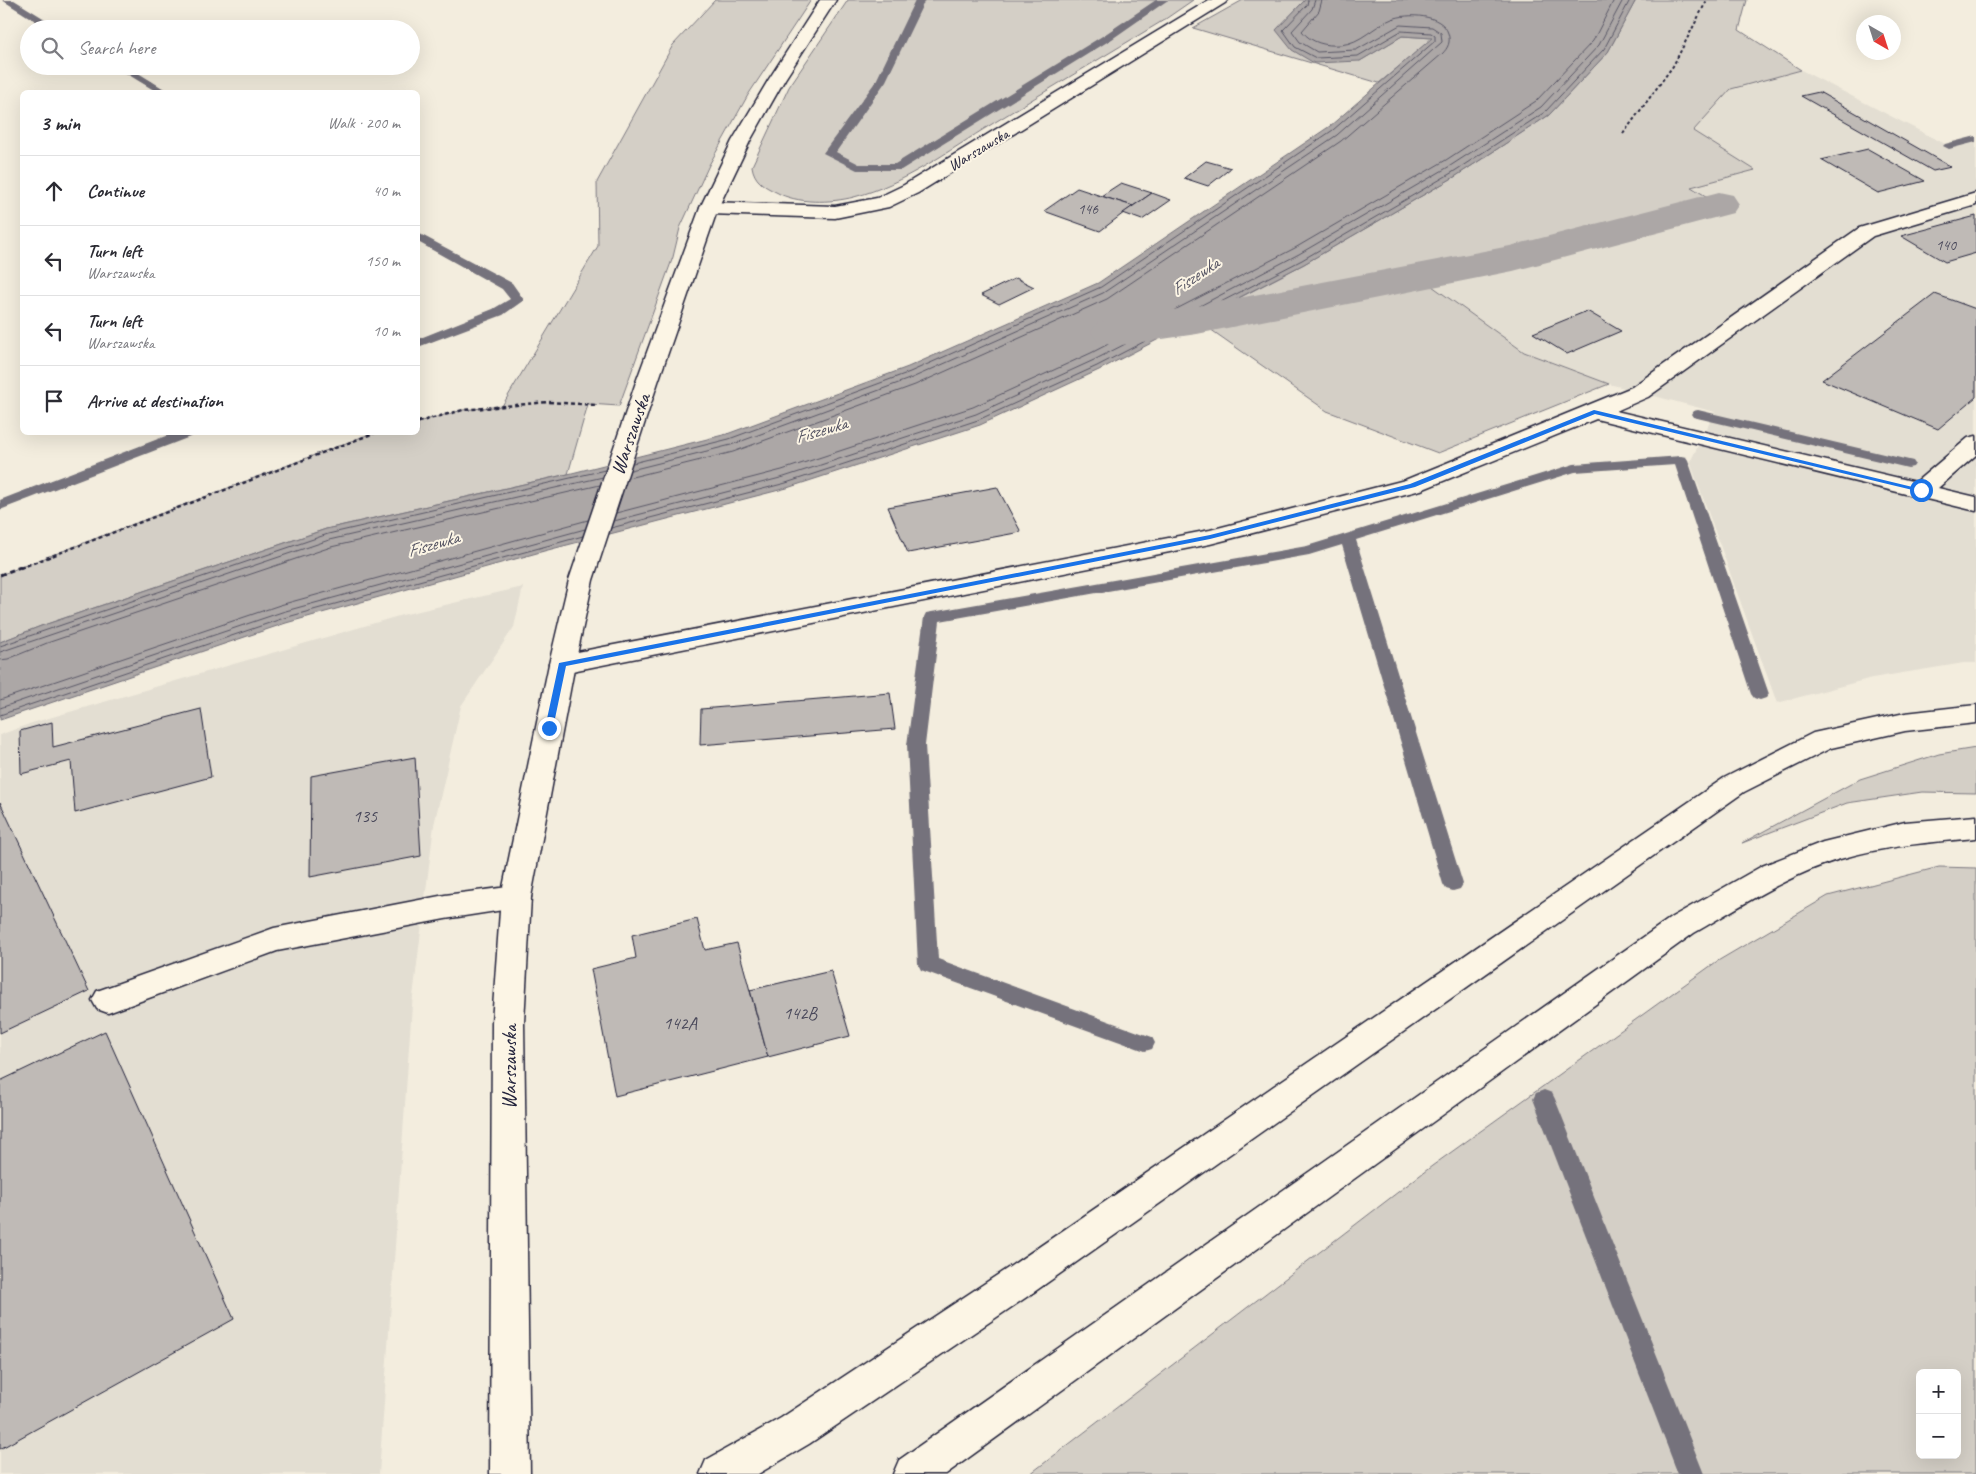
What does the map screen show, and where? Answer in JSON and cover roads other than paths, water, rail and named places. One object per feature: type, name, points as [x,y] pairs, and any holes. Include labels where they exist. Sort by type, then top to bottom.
[{"type":"main road","name":"Warszawska","points":[[510,1474],[508,1022],[516,897],[562,664],[581,580],[709,208],[741,141],[777,79],[828,0]]},
{"type":"main road","name":"Warszawska","points":[[709,208],[835,212],[882,203],[911,189],[1220,0]]},
{"type":"main road","points":[[562,664],[1220,534],[1413,485],[1640,392],[1866,232],[1976,199]]},
{"type":"main road","points":[[1594,412],[1976,504]]},
{"type":"main road","points":[[1921,490],[1976,443]]},
{"type":"main road","points":[[720,1474],[795,1431],[1014,1286],[1734,786],[1823,740],[1905,722],[1976,714]]},
{"type":"main road","points":[[913,1474],[1683,926],[1773,874],[1833,850],[1905,833],[1976,827]]},
{"type":"main road","points":[[108,1000],[274,940],[445,908],[516,897]]},
{"type":"water","name":"Fiszewka","points":[[1305,0],[1636,0],[1608,52],[1549,115],[1456,176],[1304,264],[1099,370],[980,425],[787,488],[544,551],[286,623],[0,720],[0,642],[41,626],[326,529],[568,474],[727,434],[908,367],[1098,283],[1330,126],[1432,38],[1402,36],[1360,61],[1314,63],[1292,50],[1276,30]]},
{"type":"waterway","points":[[7,0],[41,20]]},
{"type":"waterway","points":[[920,0],[881,81],[829,153],[857,167],[897,168],[1108,37],[1163,0]]},
{"type":"waterway","points":[[135,75],[161,90]]},
{"type":"waterway","points":[[1949,146],[1976,139]]},
{"type":"waterway","points":[[1114,332],[1197,320],[1513,258],[1719,204]]},
{"type":"waterway","points":[[420,238],[507,286],[518,300],[498,312],[420,342]]},
{"type":"waterway","points":[[1698,414],[1908,464]]},
{"type":"waterway","points":[[0,505],[182,435]]},
{"type":"waterway","points":[[1145,1043],[928,964],[916,745],[932,617],[1309,550],[1574,468],[1681,460],[1760,694]]},
{"type":"waterway","points":[[1348,538],[1453,884]]},
{"type":"waterway","points":[[1544,1099],[1691,1474]]}]
